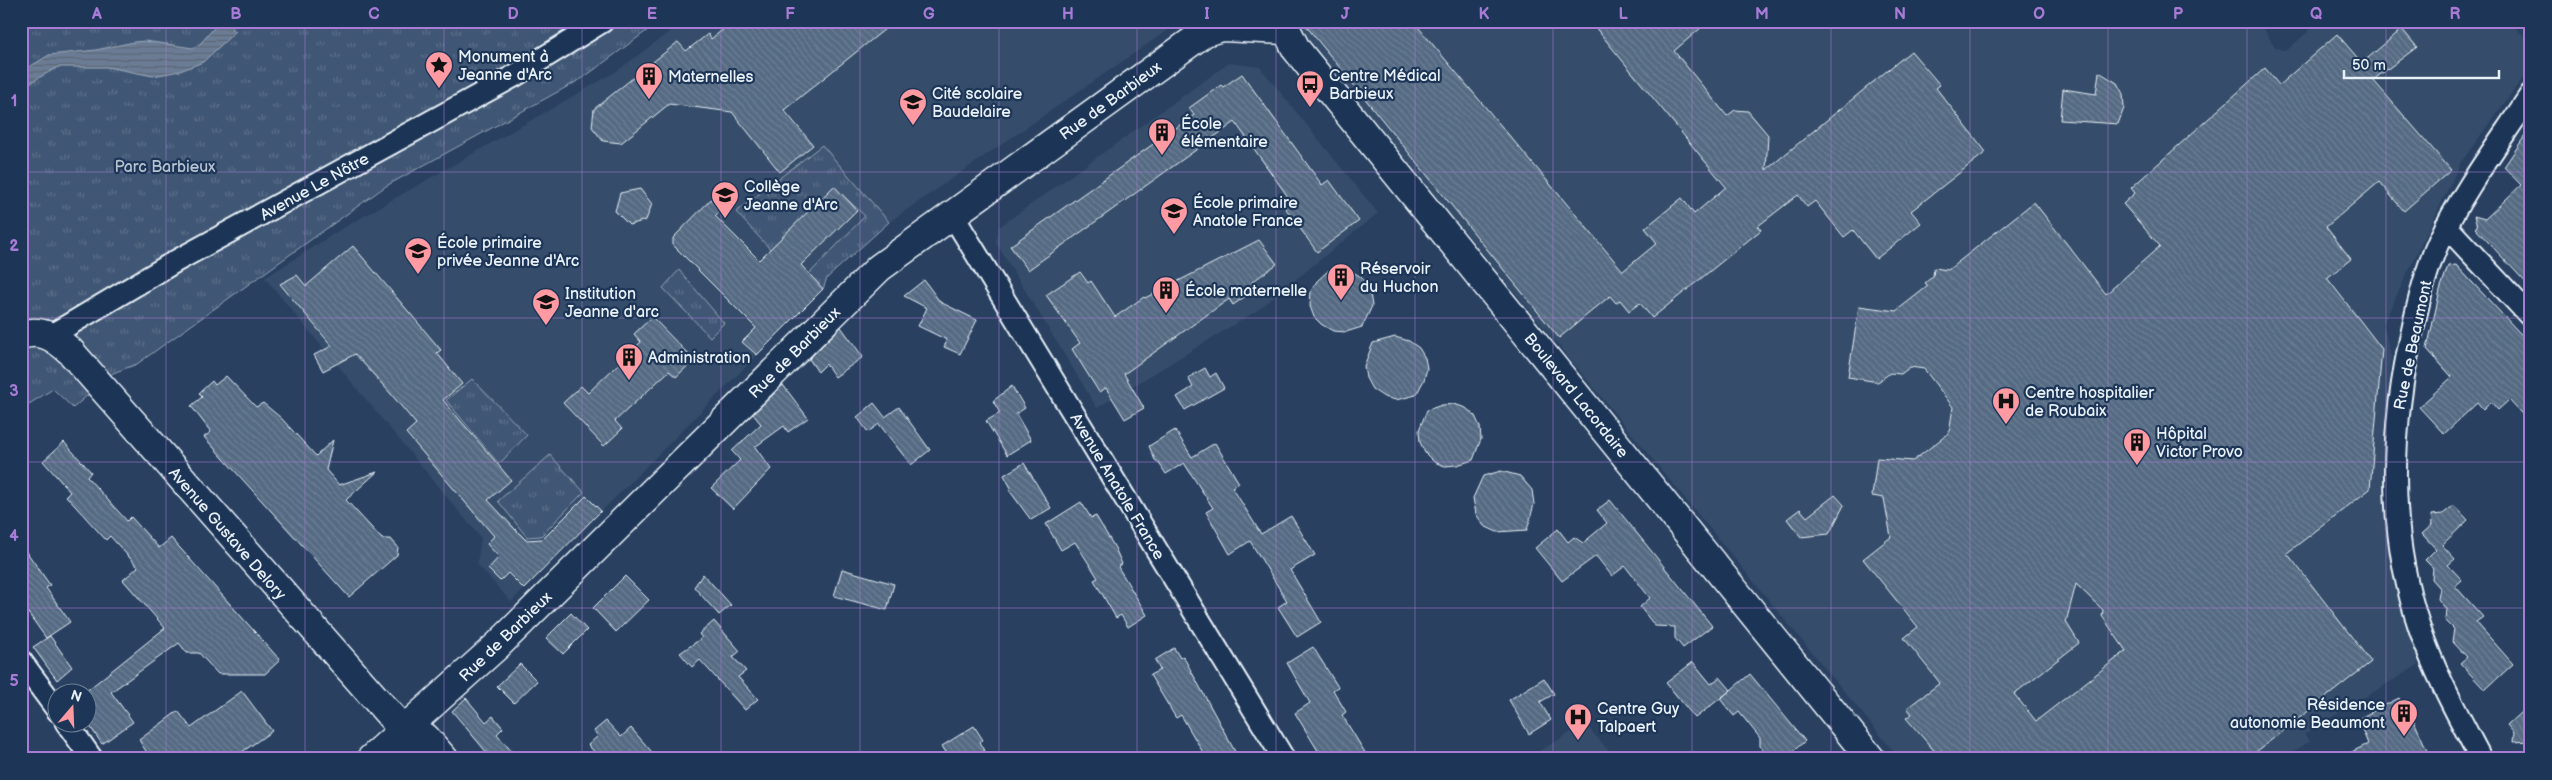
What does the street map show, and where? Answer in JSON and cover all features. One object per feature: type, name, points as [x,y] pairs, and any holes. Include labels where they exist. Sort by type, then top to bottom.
[{"type":"street","name":"Avenue Le Nôtre","points":[[50,336],[176,261],[514,76],[603,21]]},
{"type":"street","name":"Rue de Barbieux","points":[[371,759],[498,645],[879,268],[1205,32],[1222,27],[1276,25]]},
{"type":"street","name":"Boulevard Lacordaire","points":[[1276,25],[1279,50],[1851,759]]},
{"type":"street","name":"Boulevard Lacordaire","points":[[1276,25],[1871,759]]},
{"type":"street","name":"Rue de Beaumont","points":[[2481,759],[2438,675],[2420,630],[2406,579],[2396,503],[2395,441],[2405,362],[2432,257],[2446,226],[2531,94]]},
{"type":"street","name":"Avenue Anatole France","points":[[952,214],[1284,759]]},
{"type":"street","points":[[2446,226],[2531,317]]},
{"type":"street","points":[[21,335],[34,332],[50,336]]},
{"type":"street","name":"Avenue Gustave Delory","points":[[50,336],[70,351],[404,731],[409,752],[415,759]]},
{"type":"street","points":[[21,661],[48,697]]},
{"type":"street","name":"Avenue Gustave Delory","points":[[404,731],[425,737],[444,759]]},
{"type":"street","points":[[73,732],[92,759]]},
{"type":"shaded area","points":[[220,21],[240,21],[231,29],[236,31],[203,62],[180,71],[153,76],[107,67],[58,67],[21,88],[21,72],[49,55],[96,50],[145,41],[193,48],[200,44]]},
{"type":"shaded area","name":"Institution Jeanne d'arc","points":[[684,21],[1181,21],[889,222],[827,278],[823,289],[511,602],[477,564],[481,538],[265,278],[338,231],[617,71]]},
{"type":"shaded area","name":"Centre hospitalier de Roubaix","points":[[1291,21],[2259,21],[2275,47],[2286,51],[2320,21],[2374,21],[2376,24],[2380,21],[2507,21],[2531,42],[2531,67],[2461,162],[2383,324],[2391,356],[2383,494],[2418,665],[2304,734],[2310,741],[2282,759],[1900,759]]},
{"type":"shaded area","name":"École primaire Anatole France","points":[[1229,63],[1260,67],[1378,213],[1258,310],[1097,408],[996,243],[999,227]]},
{"type":"shaded area","name":"Centre Guy Talpaert","points":[[1585,724],[1616,759],[1526,759]]},
{"type":"green space","name":"Parc Barbieux","points":[[21,21],[660,21],[583,78],[386,186],[137,364],[113,373],[73,408],[53,389],[21,409]]},
{"type":"green space","points":[[822,145],[889,222],[827,278],[823,289],[809,274],[865,216],[834,187],[770,249],[736,212]]},
{"type":"green space","points":[[679,270],[724,323],[710,337],[663,288]]},
{"type":"green space","points":[[472,379],[527,435],[499,464],[446,400]]},
{"type":"green space","points":[[550,455],[584,492],[541,536],[527,537],[498,501]]},
{"type":"building","name":"Maternelles","points":[[734,21],[895,21],[784,110],[813,145],[780,172],[732,112],[669,104],[621,143],[603,141],[592,127],[594,109],[678,42],[686,51],[708,34],[711,39]]},
{"type":"building","points":[[1302,21],[1413,21],[1623,271],[1657,243],[1645,228],[1682,198],[1694,214],[1726,187],[1590,21],[1709,21],[1674,51],[1727,116],[1735,110],[1748,111],[1768,135],[1766,170],[1911,51],[1940,85],[1936,88],[1986,152],[1911,211],[1921,223],[1876,259],[1853,230],[1844,237],[1815,201],[1807,207],[1798,195],[1758,226],[1761,230],[1652,318],[1640,303],[1629,311],[1620,300],[1616,303],[1610,296],[1559,338]]},
{"type":"building","name":"Hôpital Victor Provo","points":[[2402,29],[2417,47],[2373,80],[2451,170],[2404,211],[2379,182],[2326,227],[2351,259],[2327,278],[2382,349],[2370,489],[2287,553],[2371,662],[2247,759],[1947,759],[1941,750],[1937,754],[1906,718],[1912,714],[1907,708],[1940,683],[1904,638],[1918,627],[1863,559],[1891,537],[1884,498],[1872,496],[1877,458],[1913,461],[1949,433],[1953,407],[1924,369],[1910,367],[1901,374],[1890,373],[1878,382],[1848,377],[1859,306],[1896,311],[1928,286],[1925,283],[1933,276],[1934,268],[1948,270],[2034,202],[2106,294],[2160,246],[2123,204],[2135,193],[2131,188],[2265,68],[2279,85],[2337,34],[2362,63]],"holes":[[[2076,584],[2103,610],[2102,616],[2126,651],[2036,721],[2014,694],[2079,643],[2066,622]]]},
{"type":"building","points":[[2099,72],[2117,83],[2123,94],[2124,108],[2118,124],[2060,120],[2063,89],[2096,94]]},
{"type":"building","name":"École élémentaire","points":[[1242,74],[1322,185],[1329,180],[1359,221],[1317,252],[1284,206],[1291,201],[1235,122],[1028,270],[1010,246],[1194,115],[1189,108],[1221,85],[1223,87]]},
{"type":"building","points":[[2531,127],[2531,288],[2475,228],[2477,226],[2474,216],[2485,219],[2521,185],[2504,167]]},
{"type":"building","points":[[727,183],[738,195],[715,216],[759,260],[834,186],[857,210],[801,265],[823,289],[757,355],[742,342],[756,328],[673,245],[673,238]]},
{"type":"building","points":[[640,189],[652,204],[646,220],[629,225],[615,211],[620,193]]},
{"type":"building","name":"École maternelle","points":[[1259,240],[1277,264],[1252,282],[1257,288],[1233,305],[1229,299],[1124,374],[1144,408],[1125,419],[1106,388],[1099,392],[1072,349],[1080,343],[1046,295],[1080,272],[1088,283],[1091,281],[1115,317],[1144,297]]},
{"type":"building","points":[[353,246],[441,350],[437,353],[462,384],[443,400],[511,480],[488,500],[513,527],[526,540],[543,539],[586,496],[601,511],[524,589],[508,573],[500,581],[488,569],[499,557],[487,544],[494,536],[406,433],[416,424],[391,394],[355,354],[323,371],[314,355],[332,346],[280,284],[297,275],[306,286]]},
{"type":"building","points":[[2456,265],[2531,345],[2531,424],[2509,400],[2498,410],[2491,402],[2483,410],[2477,403],[2444,434],[2419,407],[2452,377],[2427,349],[2440,290],[2448,266]]},
{"type":"building","name":"Réservoir du Huchon","points":[[1329,270],[1353,272],[1361,277],[1369,287],[1372,306],[1362,327],[1346,332],[1333,331],[1314,317],[1310,306],[1311,291],[1317,281]]},
{"type":"building","points":[[924,280],[940,302],[977,320],[960,354],[944,347],[947,340],[918,326],[927,308],[904,296]]},
{"type":"building","name":"Administration","points":[[652,317],[694,360],[676,377],[669,371],[615,421],[622,429],[604,446],[563,403],[581,386],[588,393],[641,342],[634,334]]},
{"type":"building","points":[[841,327],[863,357],[835,377],[826,364],[818,372],[809,359]]},
{"type":"building","name":"Réservoir du Huchon","points":[[1395,337],[1409,341],[1419,348],[1425,358],[1427,368],[1424,380],[1416,395],[1396,400],[1384,397],[1372,389],[1366,378],[1364,366],[1373,343]]},
{"type":"building","points":[[1205,368],[1210,377],[1216,373],[1224,388],[1185,410],[1177,397],[1193,387],[1188,378]]},
{"type":"building","points":[[226,376],[256,407],[263,403],[281,418],[316,456],[333,440],[326,470],[339,485],[377,472],[346,500],[382,539],[391,539],[398,547],[397,555],[349,597],[204,437],[211,432],[191,406],[202,397],[199,393],[212,381],[215,385]]},
{"type":"building","points":[[783,385],[808,418],[788,432],[784,426],[755,447],[771,469],[733,509],[711,488],[740,460],[732,451],[761,424],[753,414]]},
{"type":"building","points":[[1012,386],[1025,408],[1016,414],[1031,440],[1007,455],[986,421],[1000,413],[993,401]]},
{"type":"building","points":[[874,403],[885,417],[899,407],[930,450],[911,465],[879,424],[868,432],[857,417]]},
{"type":"building","points":[[1454,404],[1466,408],[1475,416],[1480,427],[1481,439],[1473,460],[1457,465],[1445,466],[1434,462],[1425,453],[1420,442],[1419,430],[1427,410],[1442,405]]},
{"type":"building","points":[[1175,430],[1192,457],[1215,443],[1239,483],[1232,487],[1261,534],[1291,516],[1315,555],[1290,570],[1321,622],[1297,637],[1278,607],[1287,601],[1250,541],[1230,554],[1206,512],[1213,508],[1184,463],[1166,474],[1155,460],[1149,446]]},
{"type":"building","points":[[64,442],[91,472],[87,477],[127,521],[131,517],[159,548],[171,538],[280,660],[265,674],[218,674],[199,653],[187,653],[179,643],[111,692],[133,722],[102,744],[94,732],[98,732],[98,682],[165,628],[123,580],[138,567],[110,536],[106,540],[66,496],[70,492],[43,461]]},
{"type":"building","points":[[1024,463],[1051,508],[1031,520],[1009,490],[1011,488],[1004,475]]},
{"type":"building","points":[[1501,471],[1520,476],[1532,490],[1534,504],[1527,530],[1497,532],[1484,526],[1476,514],[1473,498],[1483,476]]},
{"type":"building","points":[[1835,495],[1844,505],[1829,534],[1801,537],[1787,519],[1800,509],[1807,517]]},
{"type":"building","points":[[1610,500],[1712,626],[1683,648],[1675,638],[1675,627],[1655,626],[1640,607],[1650,598],[1625,566],[1612,576],[1596,556],[1562,581],[1535,548],[1558,529],[1568,542],[1574,537],[1583,543],[1607,523],[1597,510]]},
{"type":"building","points":[[1081,502],[1091,518],[1096,516],[1115,548],[1122,564],[1118,567],[1147,615],[1128,627],[1121,615],[1116,618],[1094,580],[1098,578],[1075,542],[1061,550],[1046,524]]},
{"type":"building","points":[[2454,505],[2468,520],[2442,545],[2455,559],[2448,565],[2462,580],[2455,586],[2483,617],[2476,622],[2513,664],[2485,690],[2460,663],[2467,657],[2452,641],[2454,629],[2445,620],[2446,609],[2438,599],[2440,588],[2432,579],[2433,568],[2425,560],[2436,549],[2422,534],[2432,525],[2431,515],[2443,514]]},
{"type":"building","points":[[21,544],[50,585],[46,588],[70,622],[46,638],[21,603]]},
{"type":"building","points":[[842,569],[894,584],[887,610],[834,596]]},
{"type":"building","points":[[703,574],[731,605],[719,615],[694,587]]},
{"type":"building","points":[[625,576],[649,600],[616,632],[593,608]]},
{"type":"building","points":[[571,613],[587,630],[563,654],[546,638]]},
{"type":"building","points":[[714,621],[740,651],[733,657],[746,671],[738,677],[758,699],[745,710],[700,660],[692,667],[680,653],[702,638],[699,634]]},
{"type":"building","points":[[50,636],[72,667],[57,680],[33,647]]},
{"type":"building","points":[[1313,647],[1338,687],[1333,690],[1346,712],[1342,715],[1369,759],[1323,759],[1295,713],[1310,703],[1287,663]]},
{"type":"building","points":[[1174,648],[1180,658],[1183,656],[1239,759],[1207,759],[1181,715],[1176,718],[1150,675],[1160,670],[1155,660]]},
{"type":"building","points":[[1693,662],[1711,684],[1720,677],[1731,690],[1695,718],[1666,683]]},
{"type":"building","points":[[520,664],[537,681],[514,703],[497,686]]},
{"type":"building","points":[[1750,674],[1805,741],[1784,759],[1770,759],[1760,746],[1760,738],[1739,712],[1734,716],[1720,699]]},
{"type":"building","points":[[1544,678],[1554,694],[1540,702],[1551,720],[1529,734],[1509,700]]},
{"type":"building","points":[[242,691],[272,731],[232,759],[151,759],[139,740],[178,711],[191,728]]},
{"type":"building","points":[[466,698],[486,722],[493,716],[503,728],[497,734],[518,759],[492,759],[452,711]]},
{"type":"building","points":[[2399,698],[2407,713],[2410,712],[2431,759],[2337,759],[2368,744],[2358,719]]},
{"type":"building","points":[[2531,703],[2531,741],[2513,742],[2514,733],[2507,725]]},
{"type":"building","points":[[606,721],[621,737],[631,728],[658,759],[601,759],[588,745],[598,736],[594,731]]},
{"type":"building","points":[[974,726],[983,740],[979,742],[989,759],[950,759],[942,746]]},
{"type":"place","name":"Monument à Jeanne d'Arc","points":[[439,89]]},
{"type":"place","name":"Maternelles","points":[[649,100]]},
{"type":"place","name":"Centre Médical Barbieux","points":[[1310,108]]},
{"type":"place","name":"Cité scolaire Baudelaire","points":[[913,126]]},
{"type":"place","name":"École élémentaire","points":[[1162,156]]},
{"type":"place","name":"Collège Jeanne d'Arc","points":[[725,219]]},
{"type":"place","name":"École primaire Anatole France","points":[[1174,235]]},
{"type":"place","name":"École primaire privée Jeanne d'Arc","points":[[418,275]]},
{"type":"place","name":"Réservoir du Huchon","points":[[1341,301]]},
{"type":"place","name":"École maternelle","points":[[1166,314]]},
{"type":"place","name":"Institution Jeanne d'arc","points":[[546,326]]},
{"type":"place","name":"Administration","points":[[629,381]]},
{"type":"place","name":"Centre hospitalier de Roubaix","points":[[2006,425]]},
{"type":"place","name":"Hôpital Victor Provo","points":[[2137,466]]},
{"type":"place","name":"Résidence autonomie Beaumont","points":[[2404,737]]},
{"type":"place","name":"Centre Guy Talpaert","points":[[1578,741]]}]
